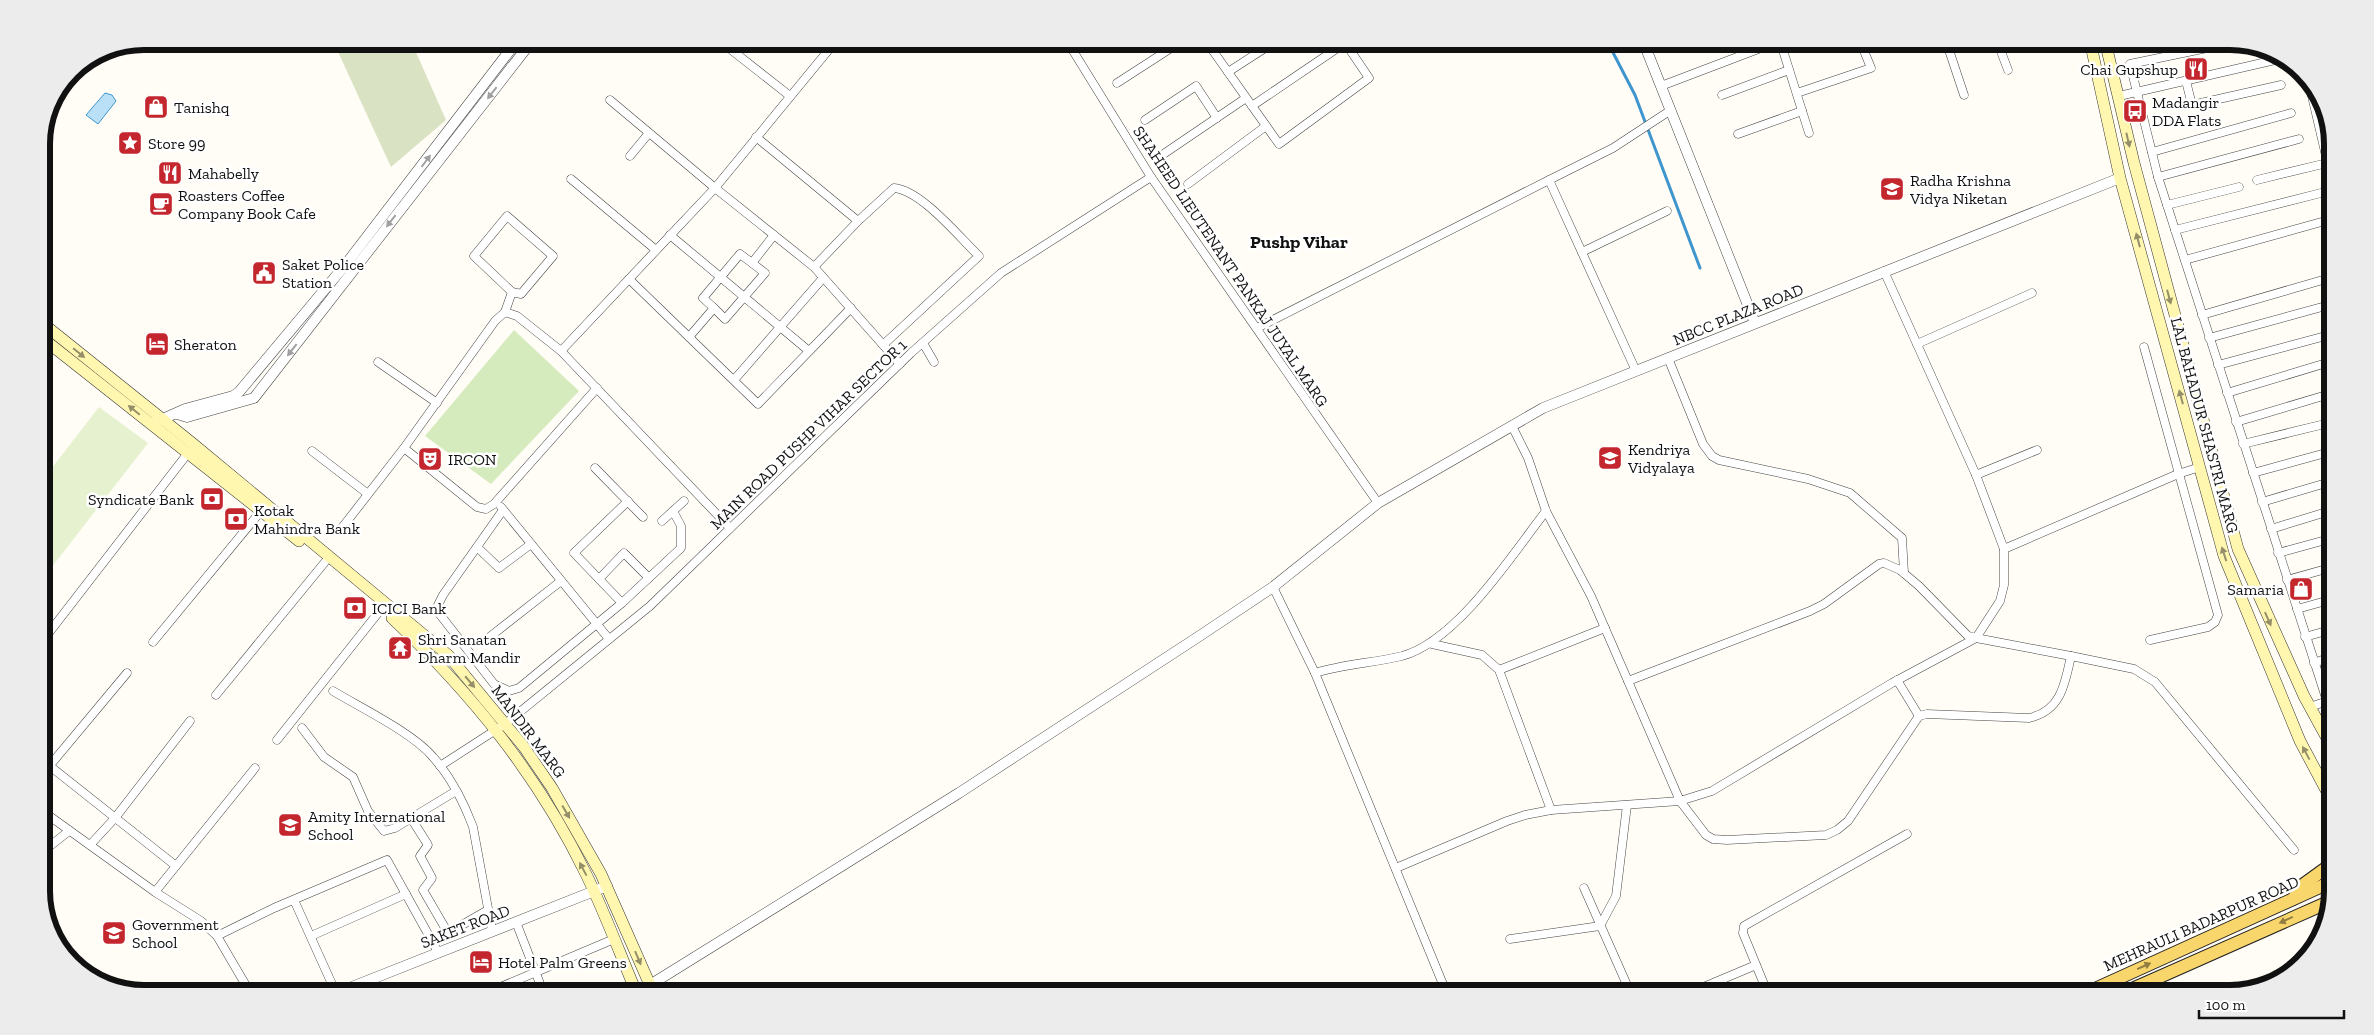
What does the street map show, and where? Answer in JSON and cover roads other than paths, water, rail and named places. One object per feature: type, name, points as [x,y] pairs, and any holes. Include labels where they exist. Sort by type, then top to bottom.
[{"type":"main road","name":"LAL BAHADUR SHASTRI MARG","points":[[2092,50],[2120,178],[2224,556],[2300,741],[2324,786]]},
{"type":"main road","name":"LAL BAHADUR SHASTRI MARG","points":[[2107,50],[2134,163],[2238,549],[2278,642],[2324,733]]},
{"type":"main road","points":[[50,329],[192,449]]},
{"type":"main road","points":[[50,343],[157,421]]},
{"type":"main road","name":"MANDIR MARG","points":[[192,449],[261,511],[382,608],[501,727],[542,796],[594,891],[633,985]]},
{"type":"main road","name":"MANDIR MARG","points":[[192,449],[448,655],[501,727],[552,788],[607,886],[650,985]]},
{"type":"main road","points":[[2293,899],[2304,884],[2324,870]]},
{"type":"main road","name":"MEHRAULI BADARPUR ROAD","points":[[2104,985],[2324,885]]},
{"type":"main road","name":"MEHRAULI BADARPUR ROAD","points":[[2141,985],[2323,904]]},
{"type":"street","points":[[177,414],[186,417],[254,398],[332,289],[405,195],[510,50]]},
{"type":"street","points":[[405,195],[510,71],[525,50]]},
{"type":"street","points":[[731,50],[790,96]]},
{"type":"street","points":[[561,351],[715,188],[828,50]]},
{"type":"street","name":"SHAHEED LIEUTENANT PANKAJ JUYAL MARG","points":[[1073,50],[1151,177],[1378,502]]},
{"type":"street","points":[[1117,83],[1168,50]]},
{"type":"street","points":[[1212,50],[1279,144],[1369,78],[1350,50]]},
{"type":"street","points":[[1228,72],[1262,50]]},
{"type":"street","points":[[1252,106],[1332,50]]},
{"type":"street","points":[[1647,50],[1755,323]]},
{"type":"street","points":[[1661,86],[1746,50]]},
{"type":"street","points":[[1785,50],[1789,70],[1809,133]]},
{"type":"street","points":[[1796,94],[1871,68],[1864,50]]},
{"type":"street","points":[[1950,50],[1964,95]]},
{"type":"street","points":[[2000,50],[2008,70]]},
{"type":"street","points":[[2197,50],[2130,64],[2158,177],[2305,636],[2324,686]]},
{"type":"street","points":[[2119,96],[2273,61]]},
{"type":"street","points":[[499,64],[510,71]]},
{"type":"street","points":[[1722,95],[1789,70]]},
{"type":"street","points":[[2186,81],[2192,106],[2281,85]]},
{"type":"street","points":[[1145,120],[1196,86],[1217,118]]},
{"type":"street","points":[[1165,153],[1246,98]]},
{"type":"street","points":[[610,100],[715,188],[814,267],[900,364]]},
{"type":"street","points":[[1257,328],[1613,148],[1671,110]]},
{"type":"street","points":[[1738,134],[1802,111]]},
{"type":"street","points":[[2152,152],[2291,113]]},
{"type":"street","points":[[2319,113],[2324,145]]},
{"type":"street","points":[[1188,184],[1266,126]]},
{"type":"street","points":[[630,156],[649,133]]},
{"type":"street","points":[[756,137],[858,222]]},
{"type":"street","points":[[2158,177],[2299,140]]},
{"type":"street","points":[[2257,180],[2324,165]]},
{"type":"street","name":"MAIN ROAD PUSHP VIHAR SECTOR 1","points":[[440,766],[501,727],[650,606],[900,364],[1001,272],[1151,177]]},
{"type":"street","name":"NBCC PLAZA ROAD","points":[[658,985],[959,793],[1273,587],[1378,502],[1543,408],[2120,178]]},
{"type":"street","points":[[571,179],[656,250]]},
{"type":"street","points":[[1549,180],[1636,371]]},
{"type":"street","points":[[2167,205],[2239,187]]},
{"type":"street","points":[[814,267],[894,188],[904,189],[920,199],[979,256],[883,345]]},
{"type":"street","points":[[2175,230],[2321,193]]},
{"type":"street","points":[[1582,252],[1667,211]]},
{"type":"street","points":[[507,216],[553,256],[521,294],[512,292],[474,256],[507,216]]},
{"type":"street","points":[[2185,260],[2324,221]]},
{"type":"street","points":[[670,235],[810,351]]},
{"type":"street","points":[[752,263],[774,235]]},
{"type":"street","points":[[740,254],[764,273],[725,318],[703,298],[721,277],[740,254]]},
{"type":"street","points":[[1396,868],[1507,821],[1551,810],[1680,801],[1712,791],[1897,680],[1976,638],[1990,620],[2000,601],[2004,586],[2004,549],[1976,476],[1884,271]]},
{"type":"street","points":[[734,380],[823,278]]},
{"type":"street","points":[[628,279],[758,404],[851,308]]},
{"type":"street","points":[[2202,315],[2324,280]]},
{"type":"street","points":[[157,421],[185,409],[232,396],[239,392],[332,289]]},
{"type":"street","points":[[341,529],[404,448],[495,320],[505,312],[512,292]]},
{"type":"street","points":[[1916,344],[2032,293]]},
{"type":"street","points":[[2210,338],[2324,306]]},
{"type":"street","points":[[689,337],[714,308]]},
{"type":"street","points":[[505,312],[517,316],[561,351],[730,528]]},
{"type":"street","points":[[2218,365],[2324,336]]},
{"type":"street","points":[[923,343],[934,362]]},
{"type":"street","points":[[2144,347],[2218,614],[2215,622],[2208,627],[2150,640]]},
{"type":"street","points":[[1668,358],[1704,444],[1712,456],[1719,460],[1749,468],[1808,479],[1850,493],[1902,538],[1904,573]]},
{"type":"street","points":[[378,362],[436,403]]},
{"type":"street","points":[[2227,393],[2324,364]]},
{"type":"street","points":[[404,448],[477,507],[486,509],[496,502],[596,388]]},
{"type":"street","points":[[2236,422],[2324,396]]},
{"type":"street","points":[[2243,444],[2324,424]]},
{"type":"street","points":[[1512,426],[1528,458],[1546,511],[1591,596],[1680,801],[1706,835],[1712,839],[1727,840],[1826,835],[1837,830],[1848,821],[1919,716],[1927,714],[2029,718],[2040,716],[2063,692],[2071,656]]},
{"type":"street","points":[[50,633],[192,449]]},
{"type":"street","points":[[1976,476],[2037,450]]},
{"type":"street","points":[[312,451],[368,494]]},
{"type":"street","points":[[2253,473],[2324,453]]},
{"type":"street","points":[[2004,549],[2178,474],[2200,467]]},
{"type":"street","points":[[594,468],[643,516]]},
{"type":"street","points":[[2262,502],[2324,484]]},
{"type":"street","points":[[662,521],[684,501]]},
{"type":"street","points":[[496,502],[610,639]]},
{"type":"street","points":[[622,603],[574,553],[628,502]]},
{"type":"street","points":[[503,510],[442,595],[438,605],[438,612],[494,684],[501,689],[509,691],[519,688],[598,624],[681,548],[681,526],[673,512]]},
{"type":"street","points":[[153,642],[261,511]]},
{"type":"street","points":[[1315,673],[1340,665],[1402,656],[1432,644],[1468,611],[1546,511]]},
{"type":"street","points":[[2271,529],[2324,513]]},
{"type":"street","points":[[2278,553],[2324,540]]},
{"type":"street","points":[[477,548],[499,568],[531,544]]},
{"type":"street","points":[[599,579],[624,553],[648,578]]},
{"type":"street","points":[[216,694],[325,562]]},
{"type":"street","points":[[1628,681],[1810,611],[1824,604],[1879,564],[1890,564],[1904,573],[1968,636],[2134,669],[2155,682],[2294,850]]},
{"type":"street","points":[[2287,580],[2324,570]]},
{"type":"street","points":[[487,639],[561,580]]},
{"type":"street","points":[[1273,587],[1315,673],[1443,985]]},
{"type":"street","points":[[2297,609],[2324,602]]},
{"type":"street","points":[[277,740],[382,608]]},
{"type":"street","points":[[1499,670],[1605,628]]},
{"type":"street","points":[[2305,636],[2324,631]]},
{"type":"street","points":[[1432,644],[1482,655],[1499,670],[1551,810]]},
{"type":"street","points":[[2314,663],[2324,659]]},
{"type":"street","points":[[127,674],[50,766],[176,866]]},
{"type":"street","points":[[1897,680],[1919,716]]},
{"type":"street","points":[[333,691],[381,719],[424,748],[440,766],[468,812],[473,827],[492,930]]},
{"type":"street","points":[[2310,707],[2324,702]]},
{"type":"street","points":[[90,846],[115,818],[190,721]]},
{"type":"street","points":[[302,728],[324,757],[353,778],[368,811],[380,828],[388,831],[456,791]]},
{"type":"street","points":[[155,892],[255,768]]},
{"type":"street","points":[[1600,926],[1616,896],[1627,805]]},
{"type":"street","points":[[50,816],[155,892],[201,920],[217,936],[246,985]]},
{"type":"street","points":[[411,818],[428,845],[420,856],[432,878],[423,890],[457,945]]},
{"type":"street","points":[[50,846],[69,831]]},
{"type":"street","points":[[1764,985],[1743,933],[1744,926],[1908,834]]},
{"type":"street","points":[[217,936],[387,860],[438,952]]},
{"type":"street","name":"SAKET ROAD","points":[[355,985],[607,886]]},
{"type":"street","points":[[1584,888],[1628,985]]},
{"type":"street","points":[[311,936],[406,894]]},
{"type":"street","points":[[294,900],[332,985]]},
{"type":"street","points":[[450,932],[488,910]]},
{"type":"street","points":[[516,922],[541,985]]},
{"type":"street","points":[[1510,939],[1600,926]]},
{"type":"street","points":[[505,985],[614,939]]},
{"type":"street","points":[[1708,985],[1756,965]]},
{"type":"water","points":[[105,93],[112,95],[116,101],[98,124],[86,115]]},
{"type":"waterway","points":[[1612,50],[1635,95],[1700,268]]},
{"type":"place","name":"Chai Gupshup","points":[[2196,69]]},
{"type":"place","name":"Tanishq","points":[[156,107]]},
{"type":"place","name":"Madangir DDA Flats","points":[[2135,111]]},
{"type":"place","name":"Store 99","points":[[130,143]]},
{"type":"place","name":"Mahabelly","points":[[170,173]]},
{"type":"place","name":"Radha Krishna Vidya Niketan","points":[[1892,189]]},
{"type":"place","name":"Roasters Coffee Company Book Cafe","points":[[161,204]]},
{"type":"place","name":"Saket Police Station","points":[[264,273]]},
{"type":"place","name":"Sheraton","points":[[157,344]]},
{"type":"place","name":"Kendriya Vidyalaya","points":[[1610,458]]},
{"type":"place","name":"IRCON","points":[[430,459]]},
{"type":"place","name":"Syndicate Bank","points":[[212,499]]},
{"type":"place","name":"Kotak Mahindra Bank","points":[[236,519]]},
{"type":"place","name":"Samaria","points":[[2301,589]]},
{"type":"place","name":"ICICI Bank","points":[[355,608]]},
{"type":"place","name":"Shri Sanatan Dharm Mandir","points":[[400,648]]},
{"type":"place","name":"Amity International School","points":[[290,825]]},
{"type":"place","name":"Government School","points":[[114,933]]},
{"type":"place","name":"Hotel Palm Greens","points":[[481,962]]},
{"type":"district","name":"Pushp Vihar","points":[[1299,242]]}]
